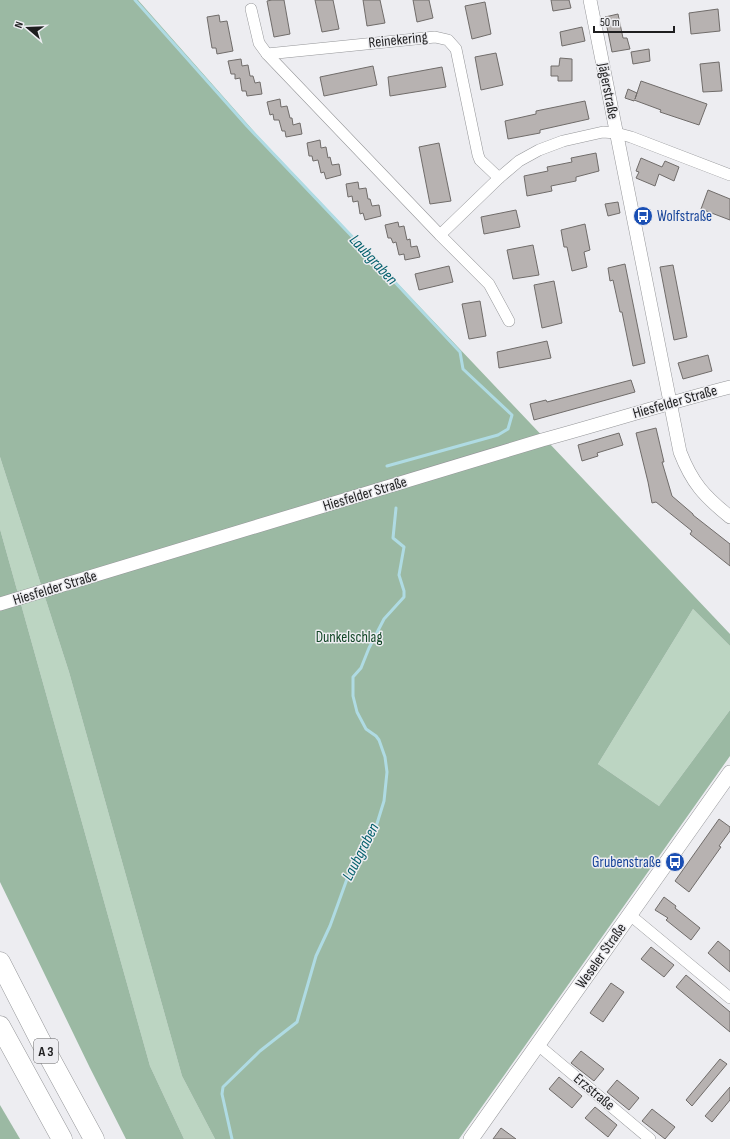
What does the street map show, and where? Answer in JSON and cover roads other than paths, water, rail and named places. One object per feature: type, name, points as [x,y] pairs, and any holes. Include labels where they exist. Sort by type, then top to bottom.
[{"type":"highway","name":"A 3","points":[[0,962],[40,1040],[94,1139]]},
{"type":"highway","name":"A 3","points":[[0,1026],[62,1139]]},
{"type":"main road","name":"Weseler Straße","points":[[471,1139],[729,776]]},
{"type":"street","name":"Jägerstraße","points":[[590,0],[616,133],[631,137],[730,175]]},
{"type":"street","points":[[251,9],[259,43],[267,54],[440,235],[489,284],[509,321]]},
{"type":"street","name":"Reinekering","points":[[267,54],[435,37],[441,37],[448,40],[456,49],[478,155],[480,160],[499,178]]},
{"type":"street","points":[[440,235],[499,178],[519,161],[550,145],[563,141],[603,132],[616,133],[680,452],[693,481],[730,517]]},
{"type":"street","name":"Hiesfelder Straße","points":[[0,604],[670,403],[730,387]]},
{"type":"street","points":[[630,915],[730,998]]},
{"type":"street","name":"Erzstraße","points":[[538,1045],[650,1139]]},
{"type":"waterway","name":"Laubgraben","points":[[135,0],[247,126],[460,352],[463,369],[512,415],[508,429],[498,435],[387,466]]},
{"type":"waterway","name":"Laubgraben","points":[[232,1139],[222,1094],[223,1087],[260,1051],[297,1022],[316,956],[330,926],[347,879],[375,830],[384,801],[387,772],[385,757],[379,740],[366,729],[357,712],[353,696],[353,677],[361,668],[369,648],[384,619],[404,597],[404,591],[399,575],[404,547],[393,538],[396,508]]},
{"type":"place","name":"Wolfstraße","points":[[643,216]]},
{"type":"place","name":"Grubenstraße","points":[[675,862]]},
{"type":"park label","name":"Dunkelschlag","points":[[349,637]]}]
